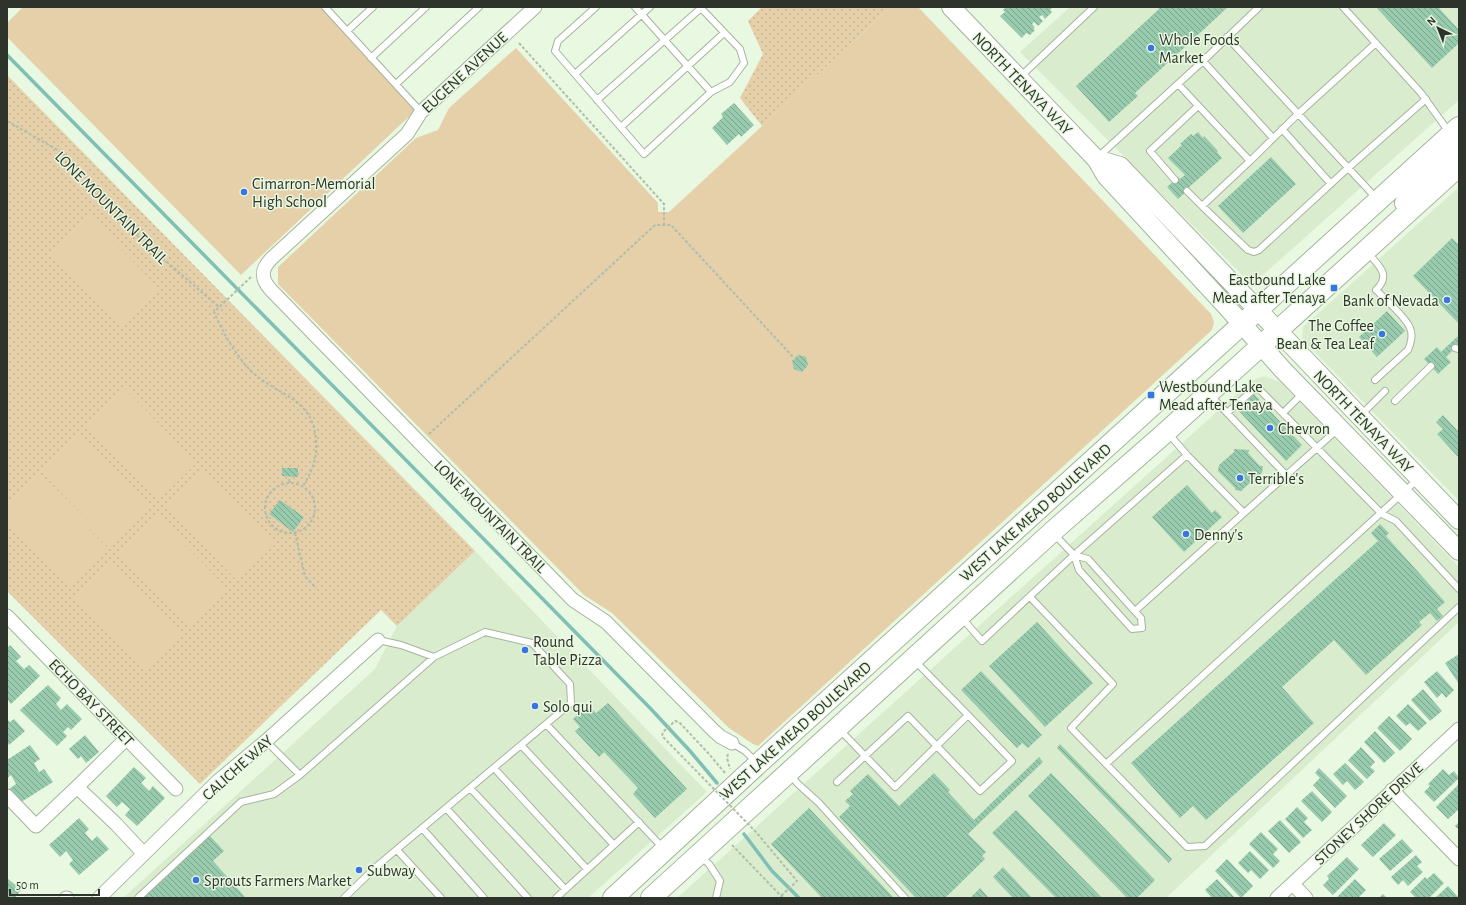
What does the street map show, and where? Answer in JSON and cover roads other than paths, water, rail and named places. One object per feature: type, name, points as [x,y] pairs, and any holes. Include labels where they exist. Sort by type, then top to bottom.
[{"type":"main road","name":"NORTH TENAYA WAY","points":[[951,7],[1096,159],[1106,176],[1262,346],[1339,428],[1459,551]]},
{"type":"main road","name":"WEST LAKE MEAD BOULEVARD","points":[[612,898],[623,891],[665,849],[755,766],[1455,130]]},
{"type":"main road","points":[[1381,236],[1420,182],[1453,149],[1455,143],[1455,130]]},
{"type":"main road","name":"NORTH TENAYA WAY","points":[[1096,159],[1120,166],[1459,520]]},
{"type":"main road","name":"WEST LAKE MEAD BOULEVARD","points":[[651,898],[1052,532],[1209,394],[1365,250],[1459,166]]},
{"type":"main road","points":[[1034,513],[1052,532]]},
{"type":"main road","points":[[1426,517],[1459,540]]},
{"type":"main road","points":[[789,772],[787,768],[792,752],[834,711],[860,671]]},
{"type":"main road","points":[[699,854],[707,832],[774,770],[774,766],[770,763],[755,766]]},
{"type":"street","name":"EUGENE AVENUE","points":[[264,275],[263,270],[272,258],[407,134],[421,112],[535,7]]},
{"type":"street","name":"LONE MOUNTAIN TRAIL","points":[[264,275],[266,285],[573,600],[606,622],[730,747]]},
{"type":"street","name":"ECHO BAY STREET","points":[[7,616],[176,789]]},
{"type":"street","name":"CALICHE WAY","points":[[99,898],[218,781],[266,741],[378,640]]},
{"type":"street","name":"STONEY SHORE DRIVE","points":[[1277,898],[1459,728]]},
{"type":"street","points":[[7,796],[36,826],[127,738]]},
{"type":"street","points":[[77,787],[116,824],[144,854]]},
{"type":"street","points":[[1392,790],[1459,859]]},
{"type":"street","points":[[1293,884],[1306,898]]},
{"type":"lane","points":[[325,7],[421,112]]},
{"type":"lane","points":[[347,31],[373,7]]},
{"type":"lane","points":[[371,58],[426,7]]},
{"type":"lane","points":[[396,84],[479,7]]},
{"type":"lane","points":[[596,7],[558,41],[555,51],[644,154],[712,92],[730,82],[744,63],[740,49],[701,8],[598,100]]},
{"type":"lane","points":[[635,7],[712,92]]},
{"type":"lane","points":[[574,74],[650,7]]},
{"type":"lane","points":[[1019,79],[1094,7]]},
{"type":"lane","points":[[1096,159],[1203,61],[1259,7]]},
{"type":"lane","points":[[1343,7],[1455,130]]},
{"type":"lane","points":[[621,127],[724,32]]},
{"type":"lane","points":[[1227,37],[1378,200]]},
{"type":"lane","points":[[1202,206],[1298,114],[1376,44]]},
{"type":"lane","points":[[1203,61],[1273,138]]},
{"type":"lane","points":[[1178,84],[1250,161]]},
{"type":"lane","points":[[1187,192],[1248,250],[1254,252],[1259,250],[1426,99]]},
{"type":"lane","points":[[1175,180],[1150,151],[1198,106]]},
{"type":"lane","points":[[1282,129],[1331,184]]},
{"type":"lane","points":[[1365,250],[1379,265],[1384,274],[1383,282],[1376,290],[1408,324],[1411,334],[1410,346],[1408,350],[1375,380]]},
{"type":"lane","points":[[1395,401],[1431,366]]},
{"type":"lane","points":[[1227,413],[1253,390],[1258,389],[1382,514],[1396,521],[1459,589]]},
{"type":"lane","points":[[1359,416],[1385,391]]},
{"type":"lane","points":[[1282,412],[1305,392]]},
{"type":"lane","points":[[1209,394],[1286,475]]},
{"type":"lane","points":[[1135,611],[1339,428]]},
{"type":"lane","points":[[1166,432],[1244,513]]},
{"type":"lane","points":[[960,616],[982,641],[1074,555],[1187,454]]},
{"type":"lane","points":[[1106,764],[1382,514],[1419,478]]},
{"type":"lane","points":[[1052,532],[1074,555],[1079,570],[1132,629],[1142,628],[1141,618],[1088,559],[1074,555]]},
{"type":"lane","points":[[1030,597],[1113,684],[1071,728],[1187,847],[1205,846],[1459,606]]},
{"type":"lane","points":[[138,898],[241,802],[274,794],[300,775],[434,657],[484,632],[532,643],[570,684],[571,703],[396,850],[344,898]]},
{"type":"lane","points":[[378,640],[401,645],[434,657]]},
{"type":"lane","points":[[837,782],[908,716],[980,791],[1012,761],[913,659]]},
{"type":"lane","points":[[838,728],[895,787],[968,715]]},
{"type":"lane","points":[[546,724],[665,849]]},
{"type":"lane","points":[[266,741],[300,775]]},
{"type":"lane","points":[[521,745],[614,845]]},
{"type":"lane","points":[[730,747],[745,750],[755,766]]},
{"type":"lane","points":[[494,768],[587,869]]},
{"type":"lane","points":[[789,772],[797,783],[819,804],[905,898]]},
{"type":"lane","points":[[470,788],[565,889]]},
{"type":"lane","points":[[446,808],[528,898]]},
{"type":"lane","points":[[556,898],[639,822]]},
{"type":"lane","points":[[422,828],[484,898]]},
{"type":"lane","points":[[396,850],[441,898]]},
{"type":"lane","points":[[699,854],[709,864],[720,880],[716,898]]},
{"type":"waterway","points":[[7,55],[650,708],[717,783]]},
{"type":"waterway","points":[[744,834],[772,871],[799,898]]},
{"type":"place","name":"Whole Foods Market","points":[[1151,48]]},
{"type":"place","name":"Cimarron-Memorial High School","points":[[244,192]]},
{"type":"place","name":"Eastbound Lake Mead after Tenaya","points":[[1334,288]]},
{"type":"place","name":"Bank of Nevada","points":[[1447,300]]},
{"type":"place","name":"The Coffee Bean & Tea Leaf","points":[[1382,334]]},
{"type":"place","name":"Westbound Lake Mead after Tenaya","points":[[1151,395]]},
{"type":"place","name":"Chevron","points":[[1270,428]]},
{"type":"place","name":"Terrible's","points":[[1240,478]]},
{"type":"place","name":"Denny's","points":[[1186,534]]},
{"type":"place","name":"Round Table Pizza","points":[[525,650]]},
{"type":"place","name":"Solo qui","points":[[535,706]]},
{"type":"place","name":"Subway","points":[[359,870]]},
{"type":"place","name":"Sprouts Farmers Market","points":[[196,880]]}]
